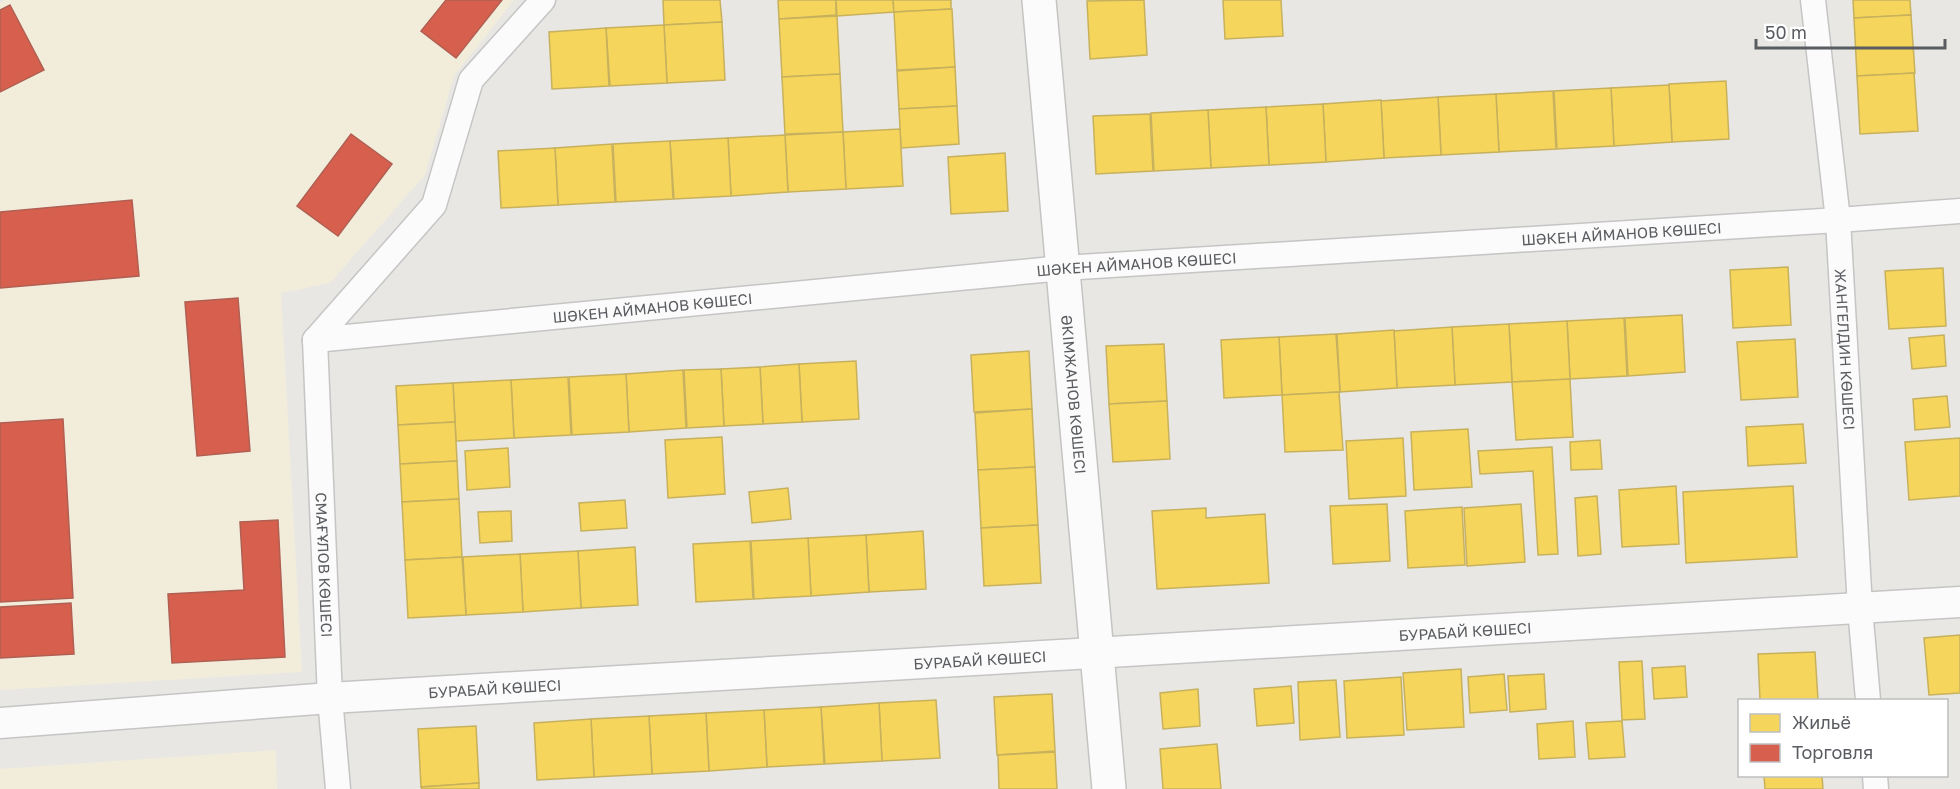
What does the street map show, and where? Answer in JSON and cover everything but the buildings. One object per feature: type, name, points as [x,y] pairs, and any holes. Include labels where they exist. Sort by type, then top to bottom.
[{"type":"main road","name":"ӘКІМЖАНОВ КӨШЕСІ","points":[[1039,0],[1109,789]]},
{"type":"street","points":[[315,340],[434,205],[471,80],[543,0]]},
{"type":"street","name":"ЖАНГЕЛДИН КӨШЕСІ","points":[[1812,0],[1838,220],[1860,608],[1868,699]]},
{"type":"street","name":"ШӘКЕН АЙМАНОВ КӨШЕСІ","points":[[315,340],[1063,268],[1960,211]]},
{"type":"street","name":"СМАҒҰЛОВ КӨШЕСІ","points":[[315,340],[330,698],[338,789]]},
{"type":"street","name":"БУРАБАЙ КӨШЕСІ","points":[[0,723],[330,698],[1960,602]]},
{"type":"shaded area","points":[[5,0],[514,0],[454,76],[425,175],[330,283],[281,293],[302,672],[0,690],[0,3]]},
{"type":"shaded area","points":[[276,750],[277,789],[0,789],[0,769]]}]
